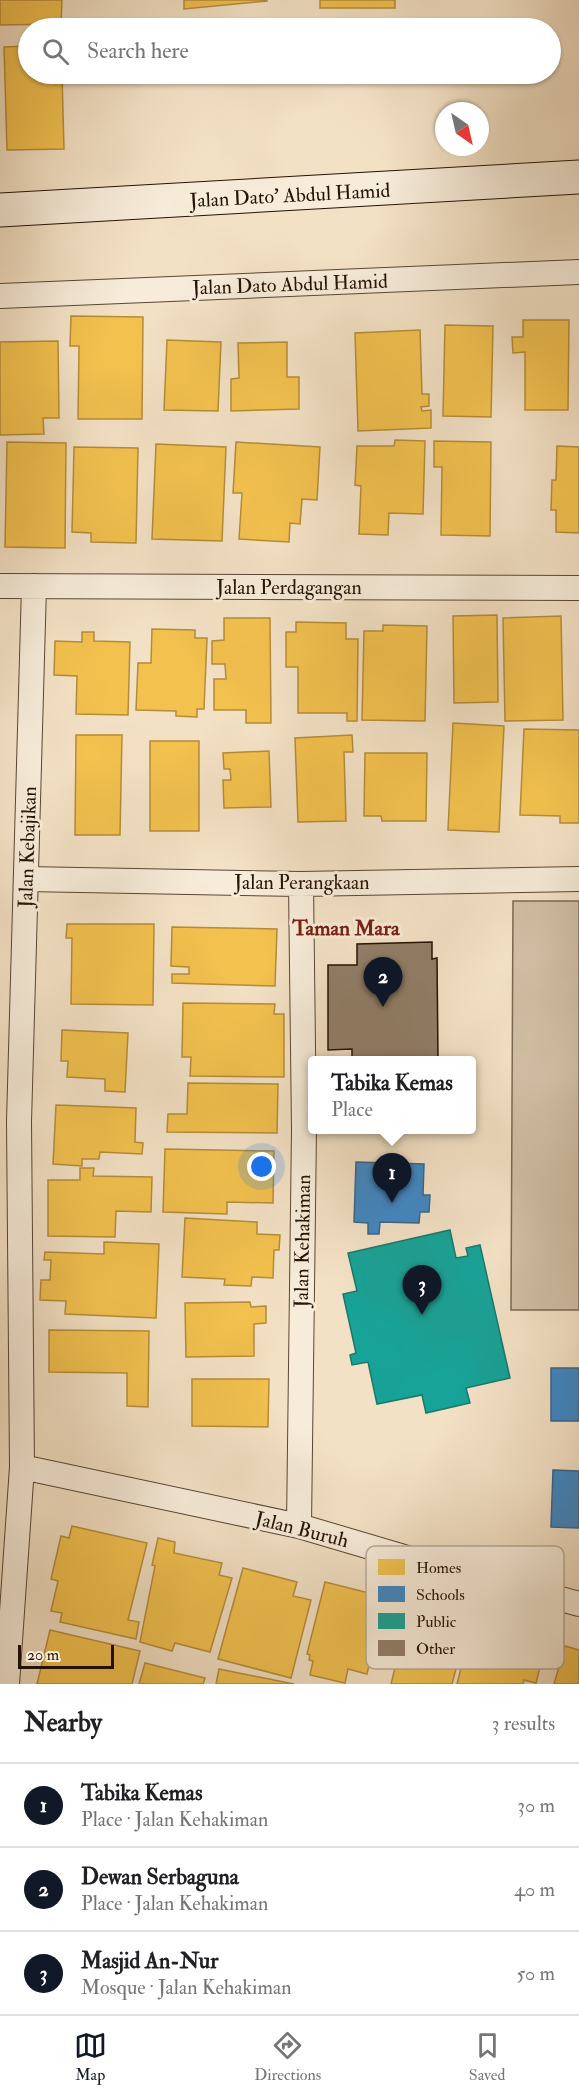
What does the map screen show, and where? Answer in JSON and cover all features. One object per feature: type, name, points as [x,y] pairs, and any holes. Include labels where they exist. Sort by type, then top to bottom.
[{"type":"street","name":"Jalan Dato' Abdul Hamid","points":[[0,210],[579,177]]},
{"type":"street","name":"Jalan Dato Abdul Hamid","points":[[0,296],[579,272]]},
{"type":"street","name":"Jalan Perdagangan","points":[[0,586],[579,588]]},
{"type":"street","name":"Jalan Kebajikan","points":[[7,1684],[22,1467],[19,1122],[34,586]]},
{"type":"street","name":"Jalan Perangkaan","points":[[26,879],[301,884],[579,879]]},
{"type":"street","name":"Jalan Kehakiman","points":[[299,1526],[304,1129],[301,884]]},
{"type":"street","name":"Jalan Buruh","points":[[22,1467],[299,1526],[367,1546]]},
{"type":"street","name":"Jalan Buruh","points":[[564,1600],[579,1604]]},
{"type":"shaded area","points":[[513,901],[579,901],[579,1310],[511,1310]]},
{"type":"building: Homes","points":[[0,0],[62,0],[61,18],[18,18],[18,25],[0,25]]},
{"type":"building: Homes","points":[[184,0],[267,0],[267,1],[184,9]]},
{"type":"building: Homes","points":[[320,0],[395,0],[395,8],[320,8]]},
{"type":"building: Homes","points":[[18,46],[18,84],[62,84],[64,149],[7,150],[4,47]]},
{"type":"building: Homes","points":[[71,316],[143,317],[142,419],[78,419],[79,346],[70,346]]},
{"type":"building: Homes","points":[[523,320],[569,320],[568,410],[525,410],[525,352],[513,353],[512,337],[523,337]]},
{"type":"building: Homes","points":[[445,325],[493,326],[491,417],[443,416]]},
{"type":"building: Homes","points":[[420,330],[422,394],[429,394],[429,406],[421,407],[422,411],[431,410],[431,428],[358,431],[355,333]]},
{"type":"building: Homes","points":[[167,340],[221,342],[218,411],[164,410]]},
{"type":"building: Homes","points":[[58,341],[59,418],[43,418],[44,434],[0,435],[0,342]]},
{"type":"building: Homes","points":[[287,342],[287,377],[299,377],[299,409],[231,411],[231,379],[239,378],[238,343]]},
{"type":"building: Homes","points":[[395,440],[425,441],[423,514],[389,513],[388,535],[359,534],[361,486],[355,485],[357,446],[394,446]]},
{"type":"building: Homes","points":[[434,441],[491,442],[490,536],[441,535],[442,467],[434,467]]},
{"type":"building: Homes","points":[[7,442],[66,443],[65,548],[5,547]]},
{"type":"building: Homes","points":[[236,442],[320,447],[317,500],[302,499],[300,524],[290,523],[289,542],[239,539],[242,493],[233,493]]},
{"type":"building: Homes","points":[[156,444],[226,447],[222,541],[152,539]]},
{"type":"building: Homes","points":[[557,446],[579,447],[579,533],[556,532],[556,510],[551,510],[552,480],[556,480]]},
{"type":"building: Homes","points":[[74,447],[138,448],[136,543],[91,542],[91,533],[72,532]]},
{"type":"building: Homes","points":[[497,615],[498,702],[454,703],[453,616]]},
{"type":"building: Homes","points":[[561,616],[563,720],[505,721],[503,618]]},
{"type":"building: Homes","points":[[224,618],[270,618],[271,723],[246,723],[246,710],[214,710],[214,679],[226,679],[225,664],[212,664],[212,641],[224,640]]},
{"type":"building: Homes","points":[[296,622],[346,623],[346,639],[358,639],[357,721],[347,721],[347,713],[298,713],[298,667],[286,667],[286,632],[296,632]]},
{"type":"building: Homes","points":[[383,625],[427,626],[425,721],[362,720],[364,631],[383,631]]},
{"type":"building: Homes","points":[[152,629],[195,630],[195,638],[207,638],[204,709],[197,709],[197,717],[176,716],[176,711],[136,710],[138,663],[151,663]]},
{"type":"building: Homes","points":[[82,632],[94,632],[94,641],[130,642],[128,715],[76,714],[77,676],[54,675],[55,641],[82,642]]},
{"type":"building: Homes","points":[[453,723],[504,726],[499,832],[448,830]]},
{"type":"building: Homes","points":[[524,729],[579,730],[579,823],[560,823],[560,816],[520,815]]},
{"type":"building: Homes","points":[[76,735],[122,735],[120,835],[75,835]]},
{"type":"building: Homes","points":[[352,735],[353,752],[344,752],[346,821],[298,822],[295,738]]},
{"type":"building: Homes","points":[[150,741],[199,741],[199,831],[150,831]]},
{"type":"building: Homes","points":[[269,751],[271,807],[224,808],[223,780],[231,780],[230,769],[224,769],[223,753]]},
{"type":"building: Homes","points":[[365,753],[427,753],[426,821],[382,821],[381,816],[364,816]]},
{"type":"building: Homes","points":[[67,924],[154,924],[153,1005],[71,1004],[72,938],[66,938]]},
{"type":"building: Homes","points":[[172,927],[277,929],[275,986],[172,983],[172,974],[189,974],[189,967],[171,966]]},
{"type":"building: Homes","points":[[183,1003],[275,1004],[274,1014],[284,1014],[284,1077],[190,1076],[191,1057],[182,1057]]},
{"type":"building: Homes","points":[[62,1030],[128,1033],[125,1092],[105,1091],[105,1079],[67,1077],[68,1061],[61,1061]]},
{"type":"building: Homes","points":[[188,1083],[278,1084],[277,1133],[167,1132],[168,1114],[187,1114]]},
{"type":"building: Homes","points":[[56,1105],[136,1108],[135,1142],[143,1143],[142,1154],[100,1152],[99,1159],[82,1159],[82,1166],[53,1164]]},
{"type":"building: Homes","points":[[165,1149],[274,1151],[273,1203],[227,1202],[227,1214],[163,1212]]},
{"type":"building: Homes","points":[[80,1168],[94,1168],[93,1176],[152,1177],[151,1212],[116,1211],[115,1237],[48,1236],[48,1180],[80,1180]]},
{"type":"building: Homes","points":[[185,1218],[257,1222],[257,1234],[280,1235],[279,1250],[274,1250],[273,1278],[252,1277],[251,1286],[224,1285],[225,1279],[182,1277]]},
{"type":"building: Homes","points":[[104,1242],[159,1244],[156,1318],[65,1314],[66,1301],[40,1300],[41,1280],[50,1280],[51,1260],[44,1260],[45,1252],[104,1254]]},
{"type":"building: Homes","points":[[250,1302],[251,1307],[266,1306],[266,1323],[254,1324],[254,1356],[186,1357],[185,1303]]},
{"type":"building: Homes","points":[[49,1330],[149,1331],[148,1407],[127,1406],[127,1373],[49,1372]]},
{"type":"building: Homes","points":[[192,1379],[269,1379],[268,1427],[192,1426]]},
{"type":"building: Homes","points":[[72,1526],[147,1543],[128,1620],[139,1622],[136,1639],[60,1622],[62,1613],[51,1611],[58,1581],[51,1579],[61,1536],[69,1538]]},
{"type":"building: Homes","points":[[158,1538],[175,1542],[174,1553],[222,1563],[219,1575],[232,1578],[210,1652],[175,1643],[172,1651],[140,1642],[155,1566],[152,1565]]},
{"type":"building: Homes","points":[[243,1568],[297,1582],[293,1596],[311,1600],[291,1678],[218,1659]]},
{"type":"building: Homes","points":[[325,1582],[366,1592],[367,1674],[348,1669],[345,1683],[310,1675],[313,1661],[309,1660],[310,1655],[307,1654]]},
{"type":"building: Homes","points":[[50,1630],[140,1651],[132,1684],[37,1684]]},
{"type":"building: Homes","points":[[565,1646],[579,1650],[579,1684],[554,1684],[558,1669],[564,1669]]},
{"type":"building: Homes","points":[[145,1663],[205,1678],[203,1684],[139,1684]]},
{"type":"building: Homes","points":[[219,1669],[294,1684],[216,1684]]},
{"type":"building: Homes","points":[[395,1669],[456,1669],[452,1684],[391,1684]]},
{"type":"building: Homes","points":[[461,1669],[540,1669],[536,1683],[524,1680],[523,1684],[457,1684]]},
{"type":"building: Schools","points":[[356,1162],[424,1164],[423,1195],[430,1195],[429,1212],[420,1212],[419,1223],[380,1222],[379,1234],[368,1234],[368,1223],[354,1222]]},
{"type":"building: Schools","points":[[551,1368],[579,1368],[579,1421],[551,1421]]},
{"type":"building: Schools","points":[[553,1470],[579,1471],[579,1528],[551,1527]]},
{"type":"building: Public","points":[[450,1230],[456,1258],[468,1256],[466,1248],[480,1245],[510,1378],[466,1388],[470,1403],[426,1413],[422,1395],[377,1404],[368,1362],[352,1365],[350,1355],[356,1353],[343,1294],[357,1291],[348,1253]]},
{"type":"building: Other","points":[[432,942],[432,959],[437,958],[438,1056],[352,1056],[352,1049],[328,1050],[328,965],[357,965],[357,944]]},
{"type":"place","name":"Dewan Serbaguna","points":[[383,1007]]},
{"type":"place","name":"Tabika Kemas","points":[[392,1203]]},
{"type":"place","name":"Masjid An-Nur","points":[[422,1315]]},
{"type":"district","name":"Taman Mara","points":[[346,928]]}]
